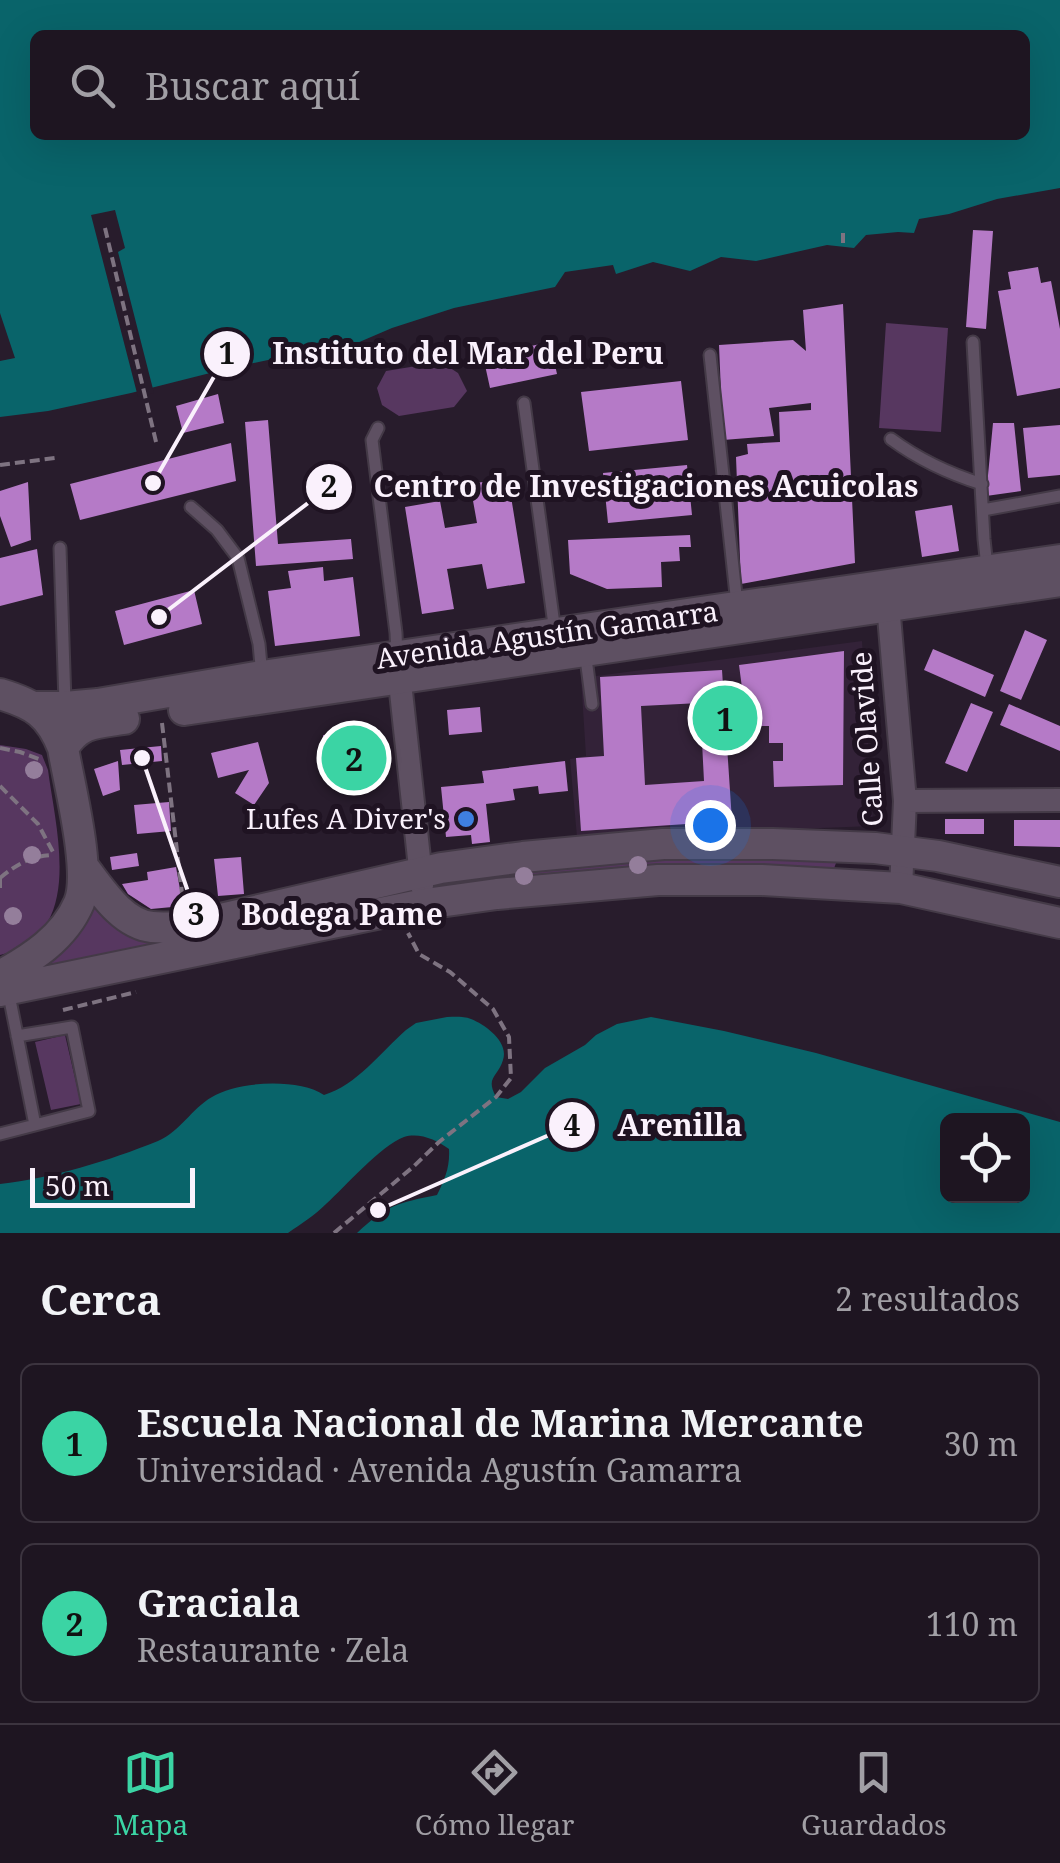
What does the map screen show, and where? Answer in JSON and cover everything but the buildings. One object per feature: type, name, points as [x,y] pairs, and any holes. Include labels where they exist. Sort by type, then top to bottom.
[{"type":"main road","name":"Avenida Agustín Gamarra","points":[[50,707],[98,704],[262,676],[585,651],[887,596],[988,570],[1060,560]]},
{"type":"main road","name":"Avenida Agustín Gamarra","points":[[52,755],[77,730],[88,725],[161,714],[556,634],[737,607],[1060,581]]},
{"type":"main road","points":[[0,694],[50,707],[56,730],[52,755],[84,868],[81,899],[68,922],[3,986]]},
{"type":"main road","points":[[84,868],[126,916],[147,927],[186,927],[420,873],[523,857],[662,844],[773,844],[903,851],[1060,882]]},
{"type":"main road","points":[[3,986],[416,915],[513,892],[658,880],[762,880],[902,888],[1060,922]]},
{"type":"street","name":"Calle Olavide","points":[[887,596],[905,801],[902,888]]},
{"type":"street","points":[[398,667],[420,873],[416,915]]},
{"type":"street","points":[[905,801],[1060,800]]},
{"type":"lane","points":[[973,342],[988,570]]},
{"type":"lane","points":[[710,355],[737,607]]},
{"type":"lane","points":[[524,403],[556,634]]},
{"type":"lane","points":[[378,428],[372,440],[398,667]]},
{"type":"lane","points":[[891,439],[910,453],[982,484]]},
{"type":"lane","points":[[982,510],[1060,496]]},
{"type":"lane","points":[[192,507],[217,530],[238,558],[259,644],[262,676]]},
{"type":"lane","points":[[50,707],[60,548]]},
{"type":"lane","points":[[585,651],[592,704]]},
{"type":"lane","points":[[3,986],[35,1126]]},
{"type":"lane","points":[[0,1134],[89,1111],[72,1027],[17,1036]]},
{"type":"path","points":[[105,228],[157,446]]},
{"type":"path","points":[[843,232],[843,247]]},
{"type":"path","points":[[0,465],[55,458]]},
{"type":"path","points":[[161,714],[186,927]]},
{"type":"path","points":[[0,748],[52,755]]},
{"type":"path","points":[[0,786],[38,824],[54,855]]},
{"type":"path","points":[[52,838],[54,855]]},
{"type":"path","points":[[0,891],[0,878],[24,861],[54,855]]},
{"type":"path","points":[[334,1233],[496,1097],[511,1078],[509,1037],[492,1009],[450,972],[419,954],[407,932],[416,915]]},
{"type":"path","points":[[14,1022],[145,990]]},
{"type":"shaded area","points":[[0,0],[1060,0],[1060,188],[919,219],[914,233],[866,235],[854,248],[827,245],[756,261],[721,257],[690,271],[653,262],[616,274],[613,265],[565,272],[555,287],[454,308],[350,346],[226,369],[48,411],[0,417],[0,361],[15,358],[0,313]]},
{"type":"shaded area","points":[[886,323],[948,328],[941,432],[879,428]]},
{"type":"shaded area","points":[[441,362],[458,373],[467,391],[454,407],[399,416],[382,405],[377,388],[386,371]]},
{"type":"shaded area","points":[[862,641],[873,826],[577,837],[570,759],[586,756],[581,678]]},
{"type":"shaded area","points":[[0,745],[42,755],[56,822],[59,878],[55,904],[45,927],[27,944],[0,955]]},
{"type":"shaded area","points":[[661,857],[827,859],[836,863],[832,874],[442,894],[446,883],[521,870]]},
{"type":"shaded area","points":[[93,901],[119,927],[151,944],[38,969]]},
{"type":"shaded area","points":[[462,1017],[489,1030],[504,1053],[492,1081],[493,1090],[496,1097],[508,1099],[545,1068],[596,1035],[617,1024],[651,1017],[816,1053],[1028,1113],[940,1113],[940,1203],[1030,1203],[1030,1114],[1060,1122],[1060,1233],[357,1233],[393,1206],[437,1195],[449,1162],[449,1149],[416,1136],[404,1137],[384,1149],[322,1208],[288,1233],[0,1233],[0,1184],[80,1168],[158,1141],[205,1102],[237,1088],[284,1084],[324,1095],[358,1076],[416,1023]]},
{"type":"shaded area","points":[[65,1035],[81,1104],[51,1110],[35,1042]]},
{"type":"pier","points":[[115,210],[125,248],[118,252],[154,393],[138,397],[91,215]]},
{"type":"place","name":"Instituto del Mar del Peru","points":[[153,483]]},
{"type":"place","name":"Centro de Investigaciones Acuicolas","points":[[159,617]]},
{"type":"place","name":"Escuela Nacional de Marina Mercante","points":[[725,718]]},
{"type":"place","name":"Bodega Pame","points":[[142,758]]},
{"type":"place","name":"Graciala","points":[[354,758]]},
{"type":"place","name":"Lufes A Diver's","points":[[466,819]]},
{"type":"place","name":"Arenilla","points":[[378,1210]]}]
